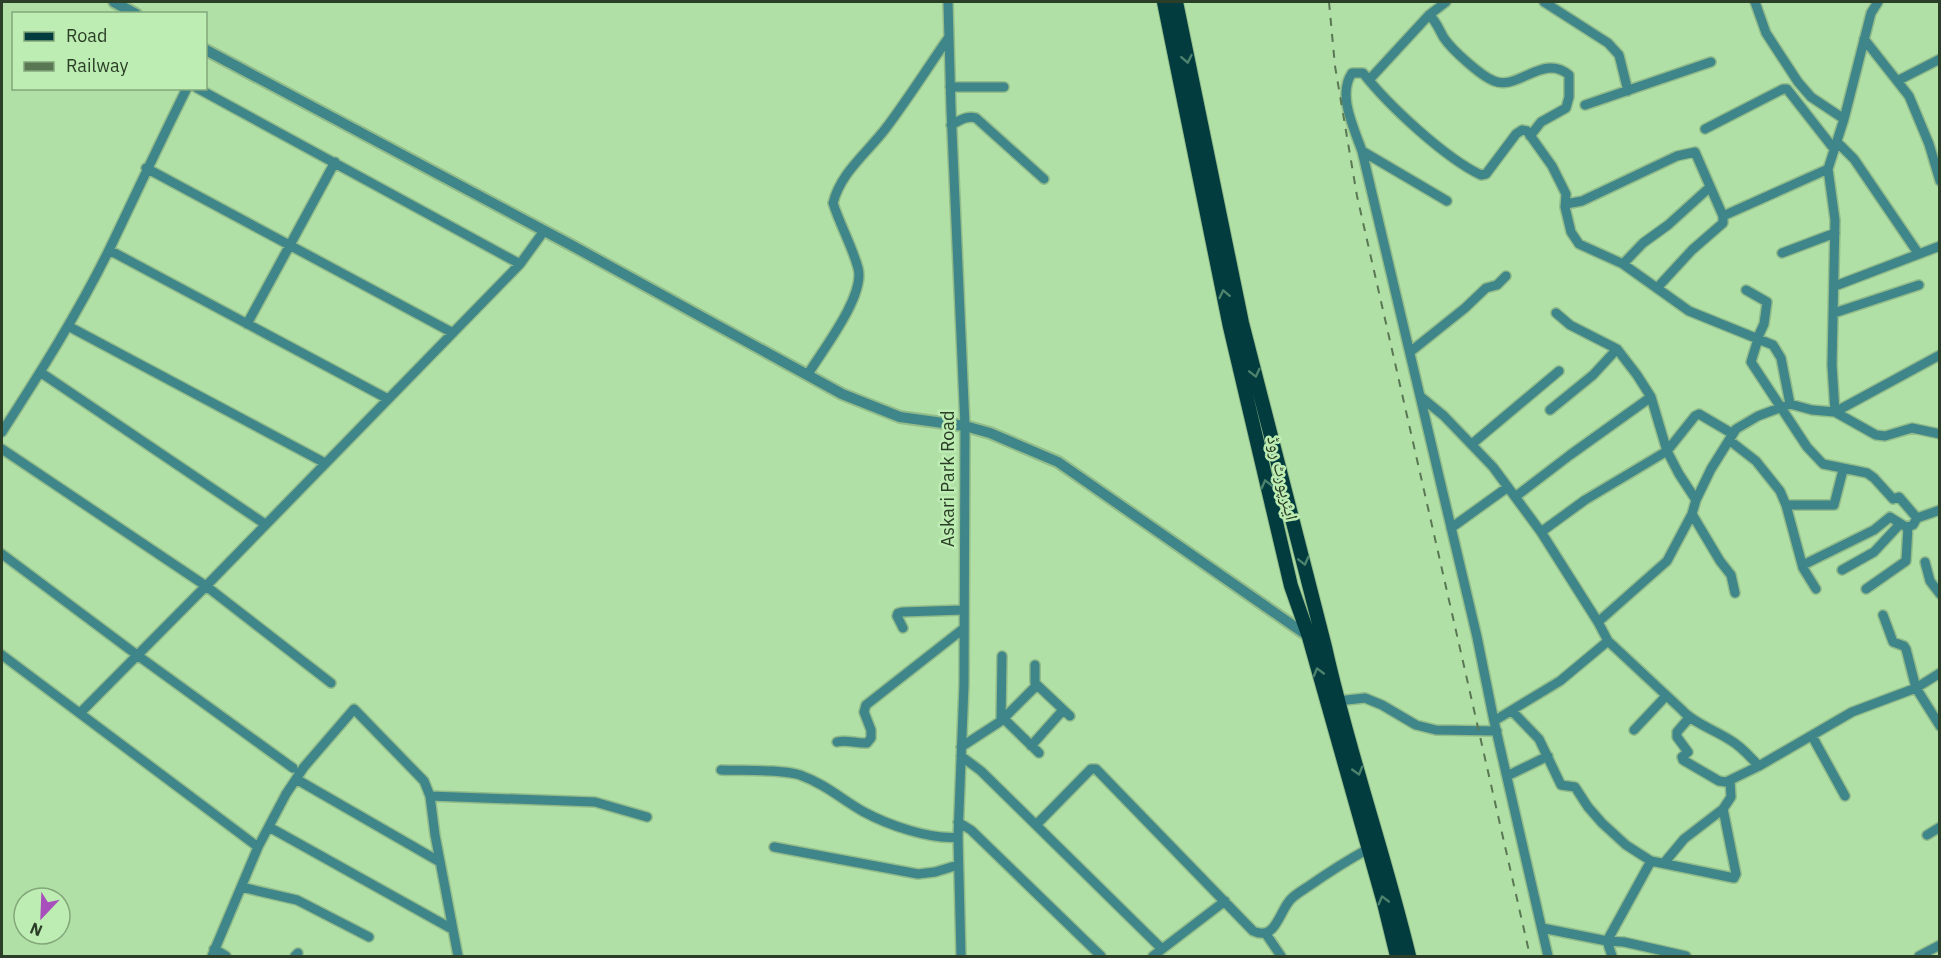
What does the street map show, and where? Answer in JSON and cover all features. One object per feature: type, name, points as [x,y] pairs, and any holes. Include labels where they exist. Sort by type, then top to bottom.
[{"type":"main road","name":"ایئرپورٹ روڈ","points":[[1164,2],[1230,327],[1260,461],[1291,586],[1309,637],[1397,957]]},
{"type":"main road","name":"ایئرپورٹ روڈ","points":[[1176,2],[1242,323],[1337,701],[1396,904],[1409,957]]},
{"type":"street","points":[[114,2],[132,12]]},
{"type":"street","name":"Askari Park Road","points":[[948,2],[964,426],[964,685],[957,837],[961,957]]},
{"type":"street","points":[[1369,80],[1429,15],[1446,2]]},
{"type":"street","points":[[1544,2],[1608,43],[1619,55],[1628,91]]},
{"type":"street","points":[[1755,2],[1766,33],[1798,82],[1811,97],[1844,119]]},
{"type":"street","points":[[1835,412],[1832,365],[1835,233],[1828,169],[1844,119],[1871,13],[1878,2]]},
{"type":"street","points":[[1429,15],[1436,22],[1444,39],[1460,56],[1493,81],[1501,83],[1509,81],[1548,67],[1562,70],[1569,75],[1569,97],[1566,108],[1541,122],[1530,136]]},
{"type":"street","points":[[808,374],[849,307],[858,287],[859,270],[833,203],[836,192],[846,173],[885,129],[949,36]]},
{"type":"street","points":[[1864,39],[1909,96],[1929,144],[1940,181]]},
{"type":"street","points":[[207,52],[544,231],[842,394],[900,417],[964,426],[990,433],[1058,462],[1325,647]]},
{"type":"street","points":[[1897,81],[1940,59]]},
{"type":"street","points":[[1585,105],[1711,62]]},
{"type":"street","points":[[1548,957],[1421,397],[1362,151],[1348,108],[1347,80],[1352,73],[1363,73],[1432,142],[1481,175],[1486,174],[1516,134],[1522,130],[1527,131],[1552,166],[1566,194],[1571,232],[1579,244],[1623,264],[1689,311],[1773,345],[1780,358],[1787,406]]},
{"type":"street","points":[[950,87],[1004,87]]},
{"type":"street","points":[[1705,129],[1787,89],[1835,145],[1854,159],[1918,254]]},
{"type":"street","points":[[2,432],[68,326],[109,250],[146,168],[186,90]]},
{"type":"street","points":[[201,90],[520,264]]},
{"type":"street","points":[[951,125],[963,118],[976,118],[1044,178]]},
{"type":"street","points":[[1362,151],[1447,201]]},
{"type":"street","points":[[1566,204],[1582,201],[1677,156],[1695,152],[1723,223],[1692,250],[1657,288]]},
{"type":"street","points":[[247,324],[335,162]]},
{"type":"street","points":[[146,168],[453,333]]},
{"type":"street","points":[[1722,216],[1828,169]]},
{"type":"street","points":[[1623,264],[1643,243],[1668,225],[1710,187]]},
{"type":"street","points":[[80,712],[520,264],[544,231]]},
{"type":"street","points":[[1782,253],[1835,233]]},
{"type":"street","points":[[1835,286],[1940,246]]},
{"type":"street","points":[[109,250],[388,399]]},
{"type":"street","points":[[1410,352],[1486,288],[1497,285],[1506,276]]},
{"type":"street","points":[[1834,314],[1919,285]]},
{"type":"street","points":[[1746,290],[1767,302],[1764,324],[1751,362],[1787,406],[1807,447],[1823,464],[1867,473],[1893,499],[1899,497],[1917,518]]},
{"type":"street","points":[[1556,314],[1570,325],[1617,349],[1651,397],[1667,451],[1678,474],[1696,500]]},
{"type":"street","points":[[68,326],[325,462]]},
{"type":"street","points":[[1550,410],[1593,375],[1617,349]]},
{"type":"street","points":[[1835,412],[1940,355]]},
{"type":"street","points":[[1472,444],[1559,370]]},
{"type":"street","points":[[40,372],[265,524]]},
{"type":"street","points":[[1421,397],[1444,416],[1493,467],[1541,532],[1608,641],[1689,718],[1733,742],[1759,766]]},
{"type":"street","points":[[1515,497],[1651,397]]},
{"type":"street","points":[[1598,622],[1667,561],[1692,514],[1696,500],[1736,429],[1758,416],[1787,406],[1835,412],[1876,435],[1885,436],[1911,428],[1940,434]]},
{"type":"street","points":[[1541,532],[1585,500],[1667,451],[1699,414],[1731,437],[1756,461],[1780,492],[1786,505],[1803,565],[1816,589]]},
{"type":"street","points":[[2,449],[206,586],[331,683]]},
{"type":"street","points":[[1786,505],[1828,507],[1834,505],[1844,470]]},
{"type":"street","points":[[1451,528],[1508,487]]},
{"type":"street","points":[[1803,565],[1874,530],[1892,517],[1904,525],[1913,525],[1917,518],[1940,510]]},
{"type":"street","points":[[1692,514],[1731,575],[1735,593]]},
{"type":"street","points":[[1842,570],[1874,552],[1904,525]]},
{"type":"street","points":[[1866,589],[1906,561],[1904,525]]},
{"type":"street","points":[[2,554],[293,768]]},
{"type":"street","points":[[1925,562],[1930,581],[1940,594]]},
{"type":"street","points":[[903,627],[897,616],[898,613],[963,610]]},
{"type":"street","points":[[1883,615],[1893,642],[1906,649],[1917,688],[1940,726]]},
{"type":"street","points":[[837,742],[844,740],[867,742],[871,738],[871,730],[864,712],[866,705],[963,629]]},
{"type":"street","points":[[1337,701],[1365,698],[1416,725],[1436,730],[1495,726],[1512,711],[1560,681],[1608,641]]},
{"type":"street","points":[[2,655],[258,847]]},
{"type":"street","points":[[1002,656],[1002,720],[1035,750],[1067,713],[1037,685],[1035,665]]},
{"type":"street","points":[[1689,718],[1677,732],[1677,737],[1688,752],[1682,758],[1683,760],[1719,781],[1726,782],[1759,766],[1852,712],[1917,688],[1940,673]]},
{"type":"street","points":[[1037,685],[1002,720],[961,751],[1162,950]]},
{"type":"street","points":[[1634,730],[1666,696]]},
{"type":"street","points":[[226,957],[213,953],[258,847],[296,779],[354,709],[424,781],[430,796],[458,957]]},
{"type":"street","points":[[1512,711],[1533,731],[1548,756],[1561,785],[1575,787],[1602,823],[1626,845],[1651,861],[1734,878],[1736,874],[1724,809]]},
{"type":"street","points":[[1812,736],[1845,796]]},
{"type":"street","points":[[1507,776],[1548,756]]},
{"type":"street","points":[[1036,825],[1091,769],[1096,769],[1254,931],[1266,934],[1281,957]]},
{"type":"street","points":[[721,770],[797,774],[833,790],[863,811],[881,820],[933,836],[957,837]]},
{"type":"street","points":[[296,779],[440,862]]},
{"type":"street","points":[[1664,863],[1684,839],[1724,809],[1731,797],[1730,780]]},
{"type":"street","points":[[430,796],[595,802],[647,817]]},
{"type":"street","points":[[958,822],[972,830],[1101,957]]},
{"type":"street","points":[[269,827],[452,929]]},
{"type":"street","points":[[1927,835],[1940,827]]},
{"type":"street","points":[[774,847],[918,874],[958,865]]},
{"type":"street","points":[[1266,934],[1275,926],[1292,898],[1342,863],[1368,849]]},
{"type":"street","points":[[1612,957],[1607,941],[1651,861]]},
{"type":"street","points":[[241,887],[297,900],[369,937]]},
{"type":"street","points":[[1153,957],[1225,901]]},
{"type":"street","points":[[1542,928],[1607,941],[1624,942],[1686,957]]},
{"type":"street","points":[[1919,957],[1940,945]]},
{"type":"railway","points":[[1329,2],[1335,66],[1357,196],[1530,956]]}]
